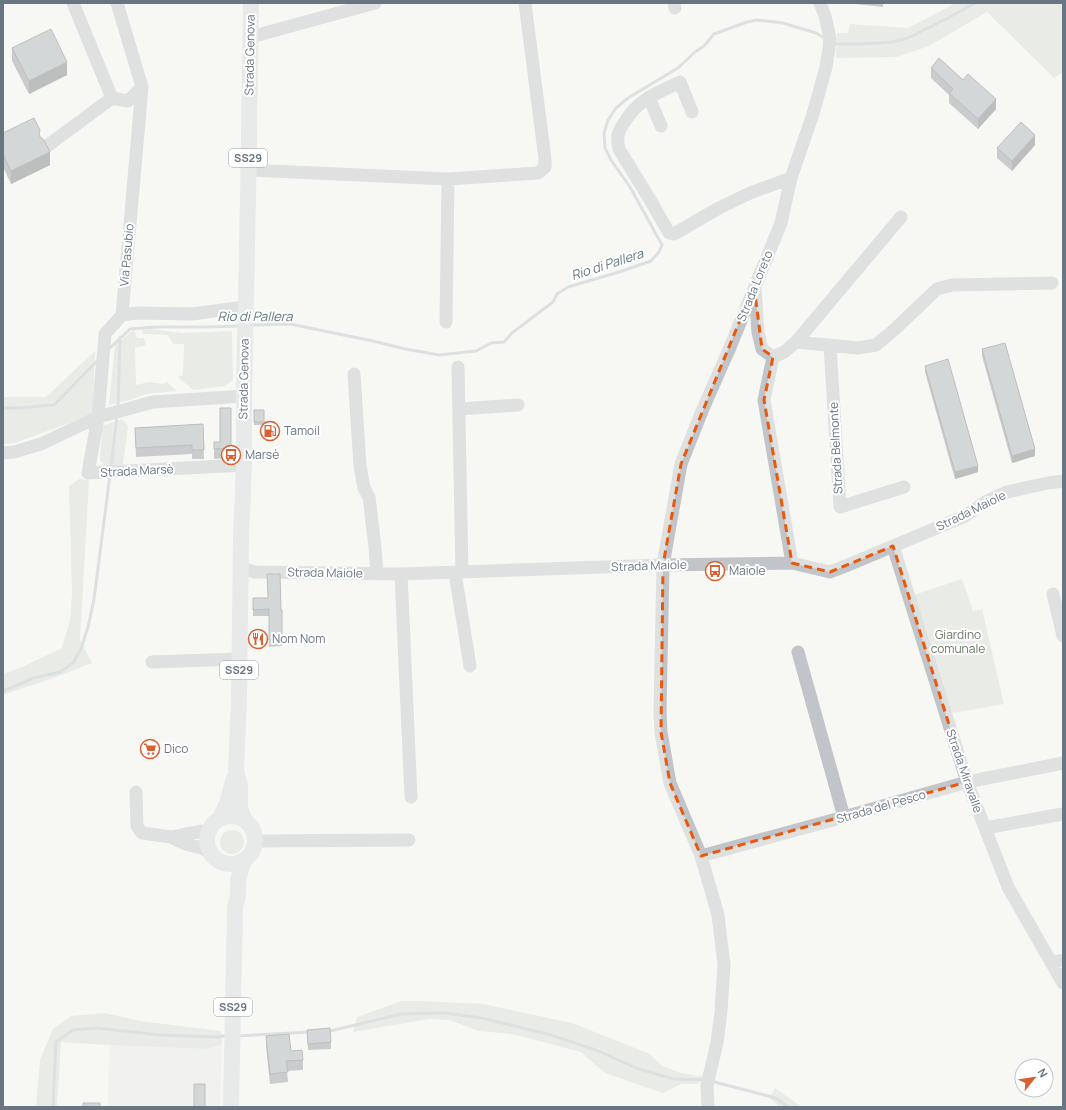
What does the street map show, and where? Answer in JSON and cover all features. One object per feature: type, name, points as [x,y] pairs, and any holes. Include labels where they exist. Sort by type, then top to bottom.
[{"type":"main road","name":"Strada Genova","points":[[250,3],[244,465],[240,568],[236,771],[240,786],[240,808],[245,821],[250,826],[253,833],[254,841]]},
{"type":"main road","name":"Strada Genova","points":[[209,830],[216,821],[220,819],[227,804],[236,771]]},
{"type":"main road","points":[[220,819],[230,816],[245,821]]},
{"type":"main road","name":"SS29","points":[[209,830],[207,840],[208,847],[225,872],[235,907]]},
{"type":"main road","name":"SS29","points":[[231,1107],[235,907],[238,896],[238,880],[244,860],[253,848],[254,841]]},
{"type":"main road","points":[[215,857],[230,864],[237,864],[244,860]]},
{"type":"street","points":[[73,3],[112,98]]},
{"type":"street","name":"Via Pasubio","points":[[117,3],[142,87],[122,316]]},
{"type":"street","points":[[250,37],[375,3]]},
{"type":"street","points":[[248,170],[448,179],[538,173],[545,168],[545,159],[525,3]]},
{"type":"street","name":"Strada Loreto","points":[[708,1107],[708,1081],[717,1043],[724,965],[718,915],[701,856],[670,783],[661,732],[660,712],[663,565],[681,464],[781,224],[791,178],[813,114],[826,67],[830,43],[825,16],[820,3]]},
{"type":"street","points":[[692,112],[680,82],[649,97],[639,104],[628,116],[619,130],[617,141],[619,149],[669,233],[674,234],[719,208],[750,193],[791,178]]},
{"type":"street","points":[[47,146],[112,98],[128,100],[142,87]]},
{"type":"street","points":[[649,97],[661,126]]},
{"type":"street","points":[[446,322],[448,179]]},
{"type":"street","points":[[773,356],[784,352],[796,342],[900,216]]},
{"type":"street","points":[[796,342],[858,348],[876,345],[937,289],[952,285],[1052,283]]},
{"type":"street","points":[[754,286],[758,332],[762,349],[773,356]]},
{"type":"street","points":[[103,416],[102,364],[105,334],[122,316],[137,313],[192,314],[245,310]]},
{"type":"street","name":"Strada Belmonte","points":[[830,345],[840,507],[904,487]]},
{"type":"street","points":[[773,356],[764,400],[792,564]]},
{"type":"street","points":[[458,367],[458,573],[470,666]]},
{"type":"street","points":[[354,374],[360,466],[364,488],[369,497],[377,574]]},
{"type":"street","points":[[3,453],[14,452],[41,444],[103,416],[153,402],[244,396]]},
{"type":"street","points":[[459,409],[518,405]]},
{"type":"street","name":"Strada Marsè","points":[[103,416],[88,473],[244,465]]},
{"type":"street","name":"Strada Maiole","points":[[240,568],[255,572],[401,574],[663,565],[792,564],[830,572],[965,516],[985,502],[1007,492],[1063,481]]},
{"type":"street","name":"Strada Miravalle","points":[[893,546],[967,782],[1008,887],[1057,962],[1063,983]]},
{"type":"street","points":[[401,574],[411,797]]},
{"type":"street","points":[[1053,594],[1063,636]]},
{"type":"street","points":[[798,652],[844,817]]},
{"type":"street","points":[[152,662],[239,659]]},
{"type":"street","name":"Strada del Pesco","points":[[701,856],[967,782],[1063,763]]},
{"type":"street","points":[[136,792],[137,826],[142,833],[171,837],[186,844],[202,848],[215,857]]},
{"type":"street","points":[[985,828],[1063,814]]},
{"type":"street","points":[[171,837],[209,830]]},
{"type":"street","points":[[254,841],[409,840]]},
{"type":"highlighted area","points":[[754,286],[762,349],[773,357],[764,400],[792,563],[830,572],[893,546],[967,782],[701,856],[670,783],[661,732],[663,565],[681,464]]},
{"type":"shaded area","points":[[222,1044],[220,1107],[108,1107],[109,1045],[208,1049]]},
{"type":"green space","points":[[956,3],[1063,3],[1063,72],[1054,78],[987,12],[929,46],[897,57],[836,58],[837,33],[848,33],[850,24],[908,28]]},
{"type":"green space","points":[[150,329],[182,333],[232,331],[233,380],[225,386],[193,390],[178,377],[183,375],[184,344],[173,344],[168,335],[144,334],[142,330]]},
{"type":"green space","points":[[134,330],[137,338],[144,338],[146,345],[135,348],[136,385],[149,382],[163,384],[167,382],[177,391],[146,394],[109,405],[115,345]]},
{"type":"green space","points":[[95,351],[93,407],[91,415],[15,443],[3,444],[3,397],[46,397]]},
{"type":"green space","points":[[122,419],[128,426],[123,464],[105,467],[100,460],[102,426]]},
{"type":"green space","points":[[79,479],[89,480],[80,640],[92,663],[3,695],[3,674],[22,667],[62,648],[70,620],[72,593],[69,486]]},
{"type":"green space","name":"Giardino comunale","points":[[962,579],[973,611],[982,609],[1004,704],[948,714],[911,596]]},
{"type":"green space","points":[[232,830],[237,831],[243,837],[243,847],[237,853],[232,854],[227,853],[221,847],[220,842],[221,837],[227,831]]},
{"type":"green space","points":[[401,1001],[483,1004],[572,1023],[650,1054],[662,1066],[681,1073],[703,1077],[698,1084],[681,1084],[663,1093],[605,1073],[581,1052],[512,1034],[479,1031],[449,1020],[429,1019],[353,1032],[357,1017]]},
{"type":"green space","points":[[105,1013],[140,1021],[221,1031],[222,1044],[208,1049],[61,1042],[57,1107],[36,1107],[40,1060],[53,1029],[71,1016]]},
{"type":"green space","points":[[775,1088],[802,1107],[780,1107],[769,1098]]},
{"type":"building","points":[[51,29],[67,62],[29,81],[12,48]]},
{"type":"building","points":[[939,58],[963,80],[968,74],[996,99],[978,119],[949,93],[953,89],[931,68]]},
{"type":"building","points":[[34,118],[40,130],[40,137],[44,140],[50,152],[11,171],[3,154],[3,133]]},
{"type":"building","points":[[1021,122],[1035,135],[1012,161],[997,148]]},
{"type":"building","points":[[1005,343],[1035,449],[1012,456],[982,349]]},
{"type":"building","points":[[948,359],[978,466],[955,472],[925,366]]},
{"type":"building","points":[[220,408],[231,408],[231,448],[214,449],[214,442],[220,442]]},
{"type":"building","points":[[254,410],[264,410],[264,422],[275,422],[275,434],[262,433],[263,422],[254,422]]},
{"type":"building","points":[[203,424],[204,450],[192,450],[192,445],[136,448],[135,428]]},
{"type":"building","points":[[267,574],[280,574],[282,639],[269,640],[269,609],[253,610],[253,598],[268,598]]},
{"type":"building","points":[[330,1028],[331,1042],[308,1044],[307,1030]]},
{"type":"building","points":[[289,1034],[291,1051],[302,1050],[303,1060],[286,1061],[288,1072],[270,1074],[266,1036]]},
{"type":"building","points":[[194,1084],[205,1084],[205,1107],[194,1107]]},
{"type":"building","points":[[83,1103],[100,1103],[100,1107],[83,1107]]},
{"type":"waterway","name":"Rio di Pallera","points":[[832,42],[836,44],[859,44],[893,42],[908,38],[975,3]]},
{"type":"waterway","name":"Rio di Pallera","points":[[250,325],[290,324],[439,355],[476,351],[491,343],[504,342],[512,333],[553,302],[557,294],[568,287],[651,261],[659,252],[662,245],[630,187],[611,160],[605,148],[604,133],[608,120],[616,108],[628,98],[678,68],[695,52],[704,46],[714,34],[747,22],[757,20],[783,23],[816,33],[826,39]]},
{"type":"waterway","name":"Rio di Pallera","points":[[108,350],[130,329],[156,327],[240,326]]},
{"type":"waterway","name":"Rio di Pallera","points":[[118,408],[120,337]]},
{"type":"waterway","name":"Rio di Pallera","points":[[3,408],[54,405],[99,359]]},
{"type":"waterway","name":"Rio di Pallera","points":[[111,469],[117,415]]},
{"type":"waterway","name":"Rio di Pallera","points":[[3,691],[34,678],[60,672],[73,663],[81,649],[88,627],[94,599],[110,475]]},
{"type":"waterway","points":[[326,1032],[401,1014],[445,1013],[482,1018],[551,1035],[596,1050],[636,1068],[673,1079],[706,1080]]},
{"type":"waterway","points":[[53,1107],[56,1042],[73,1030],[97,1028],[159,1035],[224,1036]]},
{"type":"waterway","points":[[238,1036],[310,1032]]},
{"type":"waterway","points":[[711,1081],[776,1098],[788,1107]]},
{"type":"place","name":"Tamoil","points":[[270,431]]},
{"type":"place","name":"Marsè","points":[[231,455]]},
{"type":"place","name":"Maiole","points":[[715,571]]},
{"type":"place","name":"Nom Nom","points":[[258,639]]},
{"type":"place","name":"Dico","points":[[150,749]]}]
